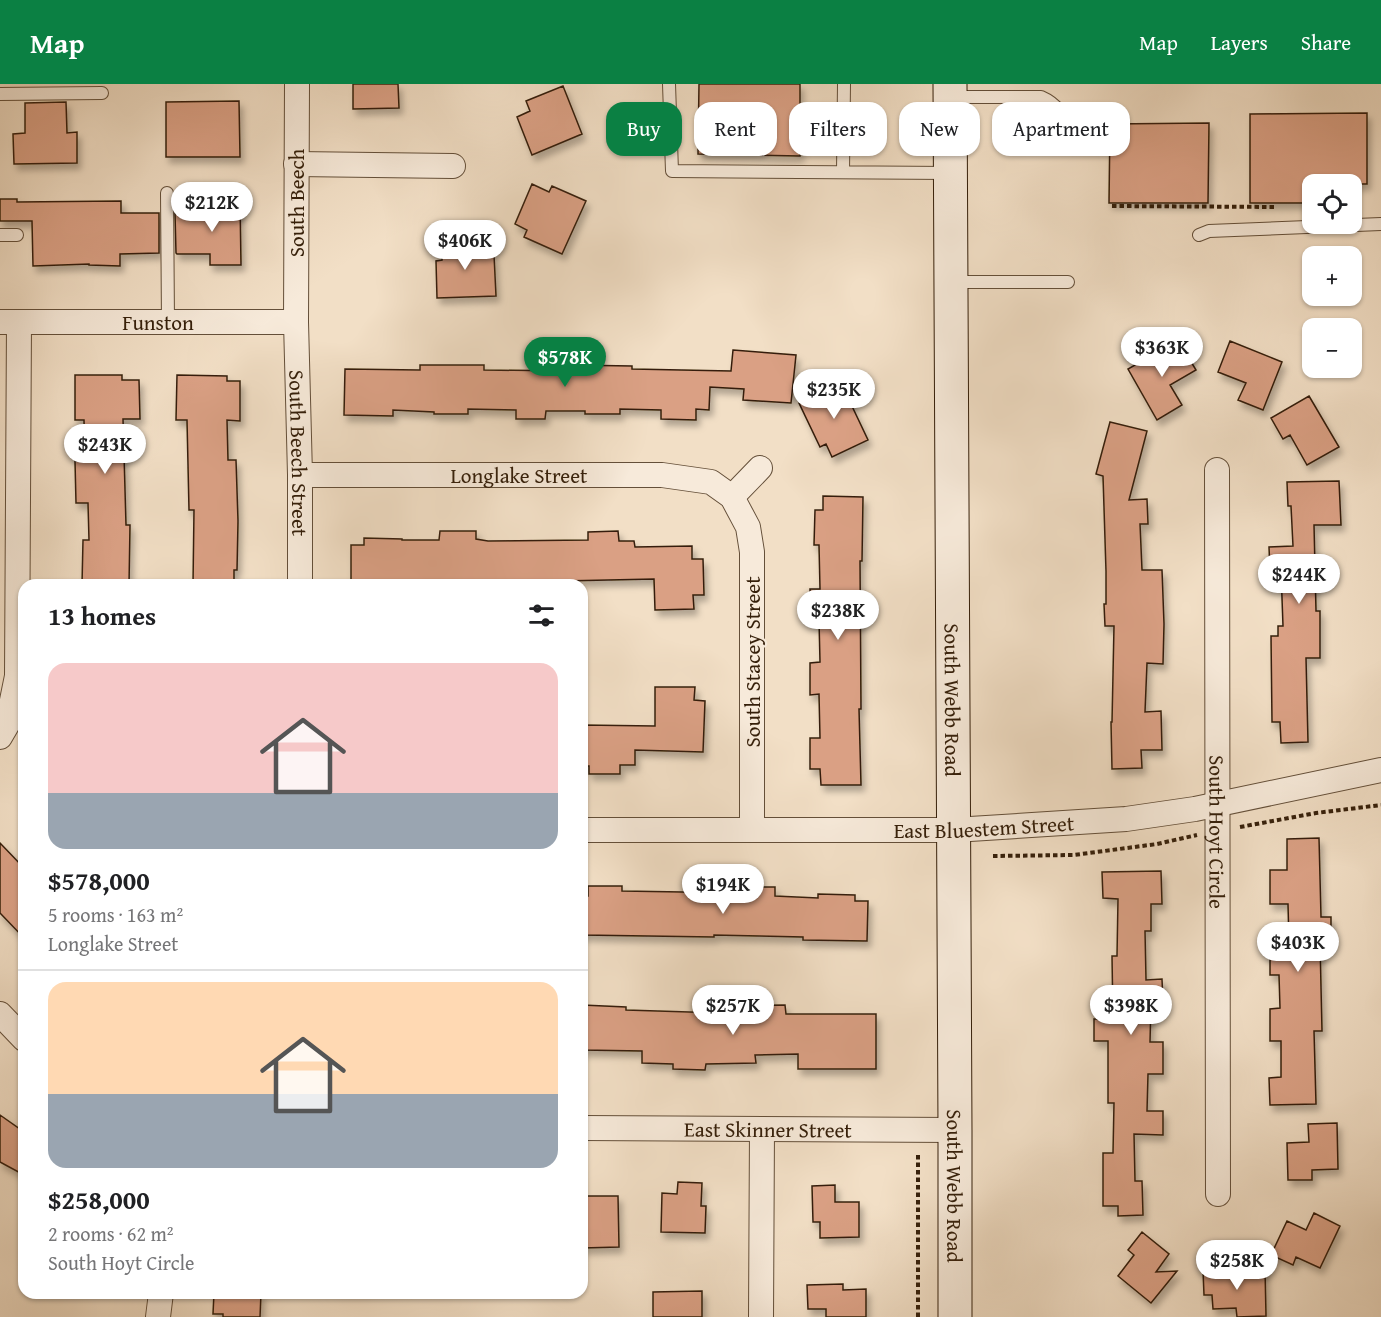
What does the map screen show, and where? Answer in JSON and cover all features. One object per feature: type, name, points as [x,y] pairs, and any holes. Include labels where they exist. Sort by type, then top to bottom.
[{"type":"main road","name":"South Webb Road","points":[[950,90],[955,1317]]},
{"type":"street","name":"South Beech","points":[[296,322],[297,84]]},
{"type":"street","points":[[296,164],[453,166]]},
{"type":"street","points":[[0,737],[7,725],[17,676],[9,322]]},
{"type":"street","name":"Funston","points":[[9,322],[296,322]]},
{"type":"street","name":"South Beech Street","points":[[296,322],[300,579]]},
{"type":"street","points":[[732,497],[760,468]]},
{"type":"street","name":"South Hoyt Circle","points":[[1217,470],[1218,1194]]},
{"type":"street","name":"Longlake Street","points":[[300,476],[662,476],[711,482],[732,497]]},
{"type":"street","name":"South Stacey Street","points":[[732,497],[748,527],[752,552],[752,830]]},
{"type":"street","name":"East Bluestem Street","points":[[588,830],[954,830],[1126,819],[1195,809],[1381,770]]},
{"type":"street","points":[[0,1014],[18,1033]]},
{"type":"street","name":"East Skinner Street","points":[[588,1128],[955,1130]]},
{"type":"street","points":[[761,1317],[762,1129]]},
{"type":"street","points":[[158,1317],[160,1299]]},
{"type":"lane","points":[[669,84],[672,171],[951,172]]},
{"type":"lane","points":[[843,172],[844,84]]},
{"type":"lane","points":[[950,90],[1041,98],[1048,102]]},
{"type":"lane","points":[[0,94],[102,93]]},
{"type":"lane","points":[[167,193],[168,322]]},
{"type":"lane","points":[[1199,235],[1209,231],[1381,224]]},
{"type":"lane","points":[[0,235],[17,235]]},
{"type":"lane","points":[[951,282],[1068,282]]},
{"type":"path","points":[[1112,206],[1277,207]]},
{"type":"path","points":[[918,1153],[918,1317]]},
{"type":"building","points":[[353,84],[398,84],[399,108],[353,109]]},
{"type":"building","points":[[699,84],[800,84],[800,102],[789,102],[789,156],[777,156],[777,102],[699,102]]},
{"type":"building","points":[[563,86],[582,134],[532,155],[517,117],[530,111],[526,101]]},
{"type":"building","points":[[239,101],[240,157],[166,157],[166,102]]},
{"type":"building","points":[[66,102],[67,133],[77,132],[77,163],[14,164],[13,134],[25,133],[25,103]]},
{"type":"building","points":[[1367,113],[1367,184],[1362,184],[1362,174],[1302,174],[1302,203],[1250,203],[1250,114]]},
{"type":"building","points":[[1209,123],[1208,203],[1109,203],[1110,156],[1130,156],[1130,124]]},
{"type":"building","points":[[532,184],[549,192],[552,186],[586,201],[562,254],[524,237],[527,230],[515,224]]},
{"type":"building","points":[[0,199],[17,199],[17,202],[121,201],[121,213],[159,213],[159,253],[120,254],[120,266],[89,264],[33,266],[32,221],[0,221]]},
{"type":"building","points":[[209,201],[240,201],[241,265],[210,265],[210,254],[176,253],[175,213],[210,214]]},
{"type":"building","points":[[484,241],[484,256],[494,255],[496,296],[437,298],[436,261],[442,260],[442,242]]},
{"type":"building","points":[[1178,340],[1196,370],[1170,385],[1182,405],[1157,420],[1128,369]]},
{"type":"building","points":[[1230,341],[1282,362],[1263,410],[1238,400],[1246,383],[1218,372]]},
{"type":"building","points":[[733,350],[796,355],[791,403],[743,400],[744,389],[710,387],[709,410],[696,409],[696,420],[661,419],[661,410],[620,409],[620,414],[546,411],[545,419],[516,419],[516,410],[468,409],[468,414],[434,414],[434,412],[393,410],[393,416],[344,415],[345,369],[420,370],[420,365],[484,365],[484,370],[570,371],[570,365],[731,371]]},
{"type":"building","points":[[75,375],[122,375],[122,380],[139,380],[140,419],[123,419],[126,525],[130,525],[129,579],[82,579],[83,540],[89,540],[88,503],[76,503],[75,461],[85,461],[84,420],[75,420]]},
{"type":"building","points":[[177,375],[227,376],[227,381],[240,381],[240,421],[227,420],[228,460],[236,460],[238,521],[237,570],[234,570],[234,579],[193,579],[194,510],[189,510],[187,420],[176,420]]},
{"type":"building","points":[[841,383],[868,440],[832,457],[826,444],[820,447],[799,403]]},
{"type":"building","points":[[1309,396],[1339,447],[1307,465],[1290,435],[1283,439],[1271,418]]},
{"type":"building","points":[[1110,422],[1147,431],[1129,500],[1147,499],[1148,524],[1140,524],[1142,570],[1162,570],[1163,664],[1147,663],[1145,712],[1161,711],[1162,750],[1141,750],[1142,768],[1112,769],[1114,626],[1105,626],[1103,476],[1096,474]]},
{"type":"building","points":[[1339,481],[1341,525],[1314,525],[1316,611],[1320,611],[1320,658],[1306,658],[1308,742],[1281,743],[1280,722],[1272,722],[1271,636],[1278,636],[1278,626],[1283,626],[1281,570],[1270,570],[1269,547],[1293,546],[1287,482]]},
{"type":"building","points":[[823,496],[863,497],[862,561],[860,561],[861,785],[821,785],[820,769],[810,769],[810,738],[820,738],[819,694],[810,695],[810,663],[820,662],[819,620],[811,620],[810,589],[820,589],[819,545],[814,545],[815,510],[823,510]]},
{"type":"building","points":[[440,531],[476,531],[476,539],[488,541],[588,540],[588,532],[618,531],[619,541],[634,541],[635,547],[692,546],[692,559],[703,559],[704,595],[693,595],[694,609],[655,610],[654,579],[351,579],[351,545],[364,545],[364,538],[439,540]]},
{"type":"building","points":[[655,687],[695,687],[694,700],[705,701],[703,752],[635,750],[635,765],[620,765],[620,774],[589,774],[588,725],[655,726]]},
{"type":"building","points":[[1319,838],[1321,917],[1331,917],[1331,943],[1320,943],[1322,1031],[1314,1031],[1316,1104],[1270,1105],[1269,1078],[1281,1077],[1281,1041],[1270,1041],[1270,1009],[1280,1008],[1279,975],[1270,975],[1270,943],[1289,943],[1288,904],[1270,904],[1270,870],[1287,870],[1287,839]]},
{"type":"building","points":[[0,843],[18,862],[18,932],[0,913]]},
{"type":"building","points":[[1161,871],[1162,904],[1151,904],[1151,931],[1145,931],[1146,980],[1162,979],[1163,1003],[1151,1003],[1150,1042],[1163,1042],[1163,1074],[1148,1074],[1147,1111],[1163,1111],[1163,1135],[1134,1134],[1135,1181],[1142,1181],[1143,1215],[1118,1216],[1118,1206],[1103,1206],[1103,1153],[1113,1153],[1114,1103],[1108,1103],[1108,1041],[1094,1041],[1094,1019],[1113,1019],[1112,956],[1117,956],[1118,899],[1103,898],[1102,872]]},
{"type":"building","points":[[588,886],[622,886],[622,891],[743,893],[743,887],[775,887],[775,896],[818,898],[818,894],[855,895],[855,901],[868,901],[867,941],[714,935],[714,937],[588,935]]},
{"type":"building","points":[[588,1005],[626,1007],[626,1010],[721,1013],[721,1006],[785,1005],[786,1014],[876,1014],[876,1069],[798,1069],[798,1054],[755,1055],[756,1063],[706,1064],[705,1070],[673,1069],[673,1064],[642,1063],[642,1051],[588,1050]]},
{"type":"building","points":[[0,1115],[18,1128],[18,1172],[0,1162]]},
{"type":"building","points":[[1337,1123],[1338,1169],[1312,1170],[1312,1180],[1288,1180],[1287,1143],[1309,1142],[1308,1124]]},
{"type":"building","points":[[678,1182],[702,1183],[701,1206],[706,1206],[705,1233],[661,1232],[662,1193],[677,1194]]},
{"type":"building","points":[[835,1185],[835,1202],[859,1202],[859,1237],[820,1238],[820,1222],[813,1222],[812,1186]]},
{"type":"building","points":[[588,1196],[618,1196],[619,1247],[588,1248]]},
{"type":"building","points":[[1314,1213],[1340,1226],[1320,1268],[1296,1257],[1293,1265],[1271,1255],[1287,1221],[1306,1230]]},
{"type":"building","points":[[1142,1232],[1169,1254],[1156,1272],[1177,1271],[1151,1303],[1118,1276],[1134,1255],[1128,1250]]},
{"type":"building","points":[[1265,1269],[1266,1316],[1237,1317],[1236,1308],[1213,1309],[1212,1295],[1204,1295],[1203,1270]]},
{"type":"building","points":[[843,1284],[843,1290],[866,1289],[866,1317],[826,1317],[826,1309],[808,1309],[807,1285]]},
{"type":"building","points":[[702,1291],[702,1317],[653,1317],[653,1292]]},
{"type":"building","points":[[214,1299],[261,1299],[260,1317],[223,1317],[223,1314],[213,1314]]}]
